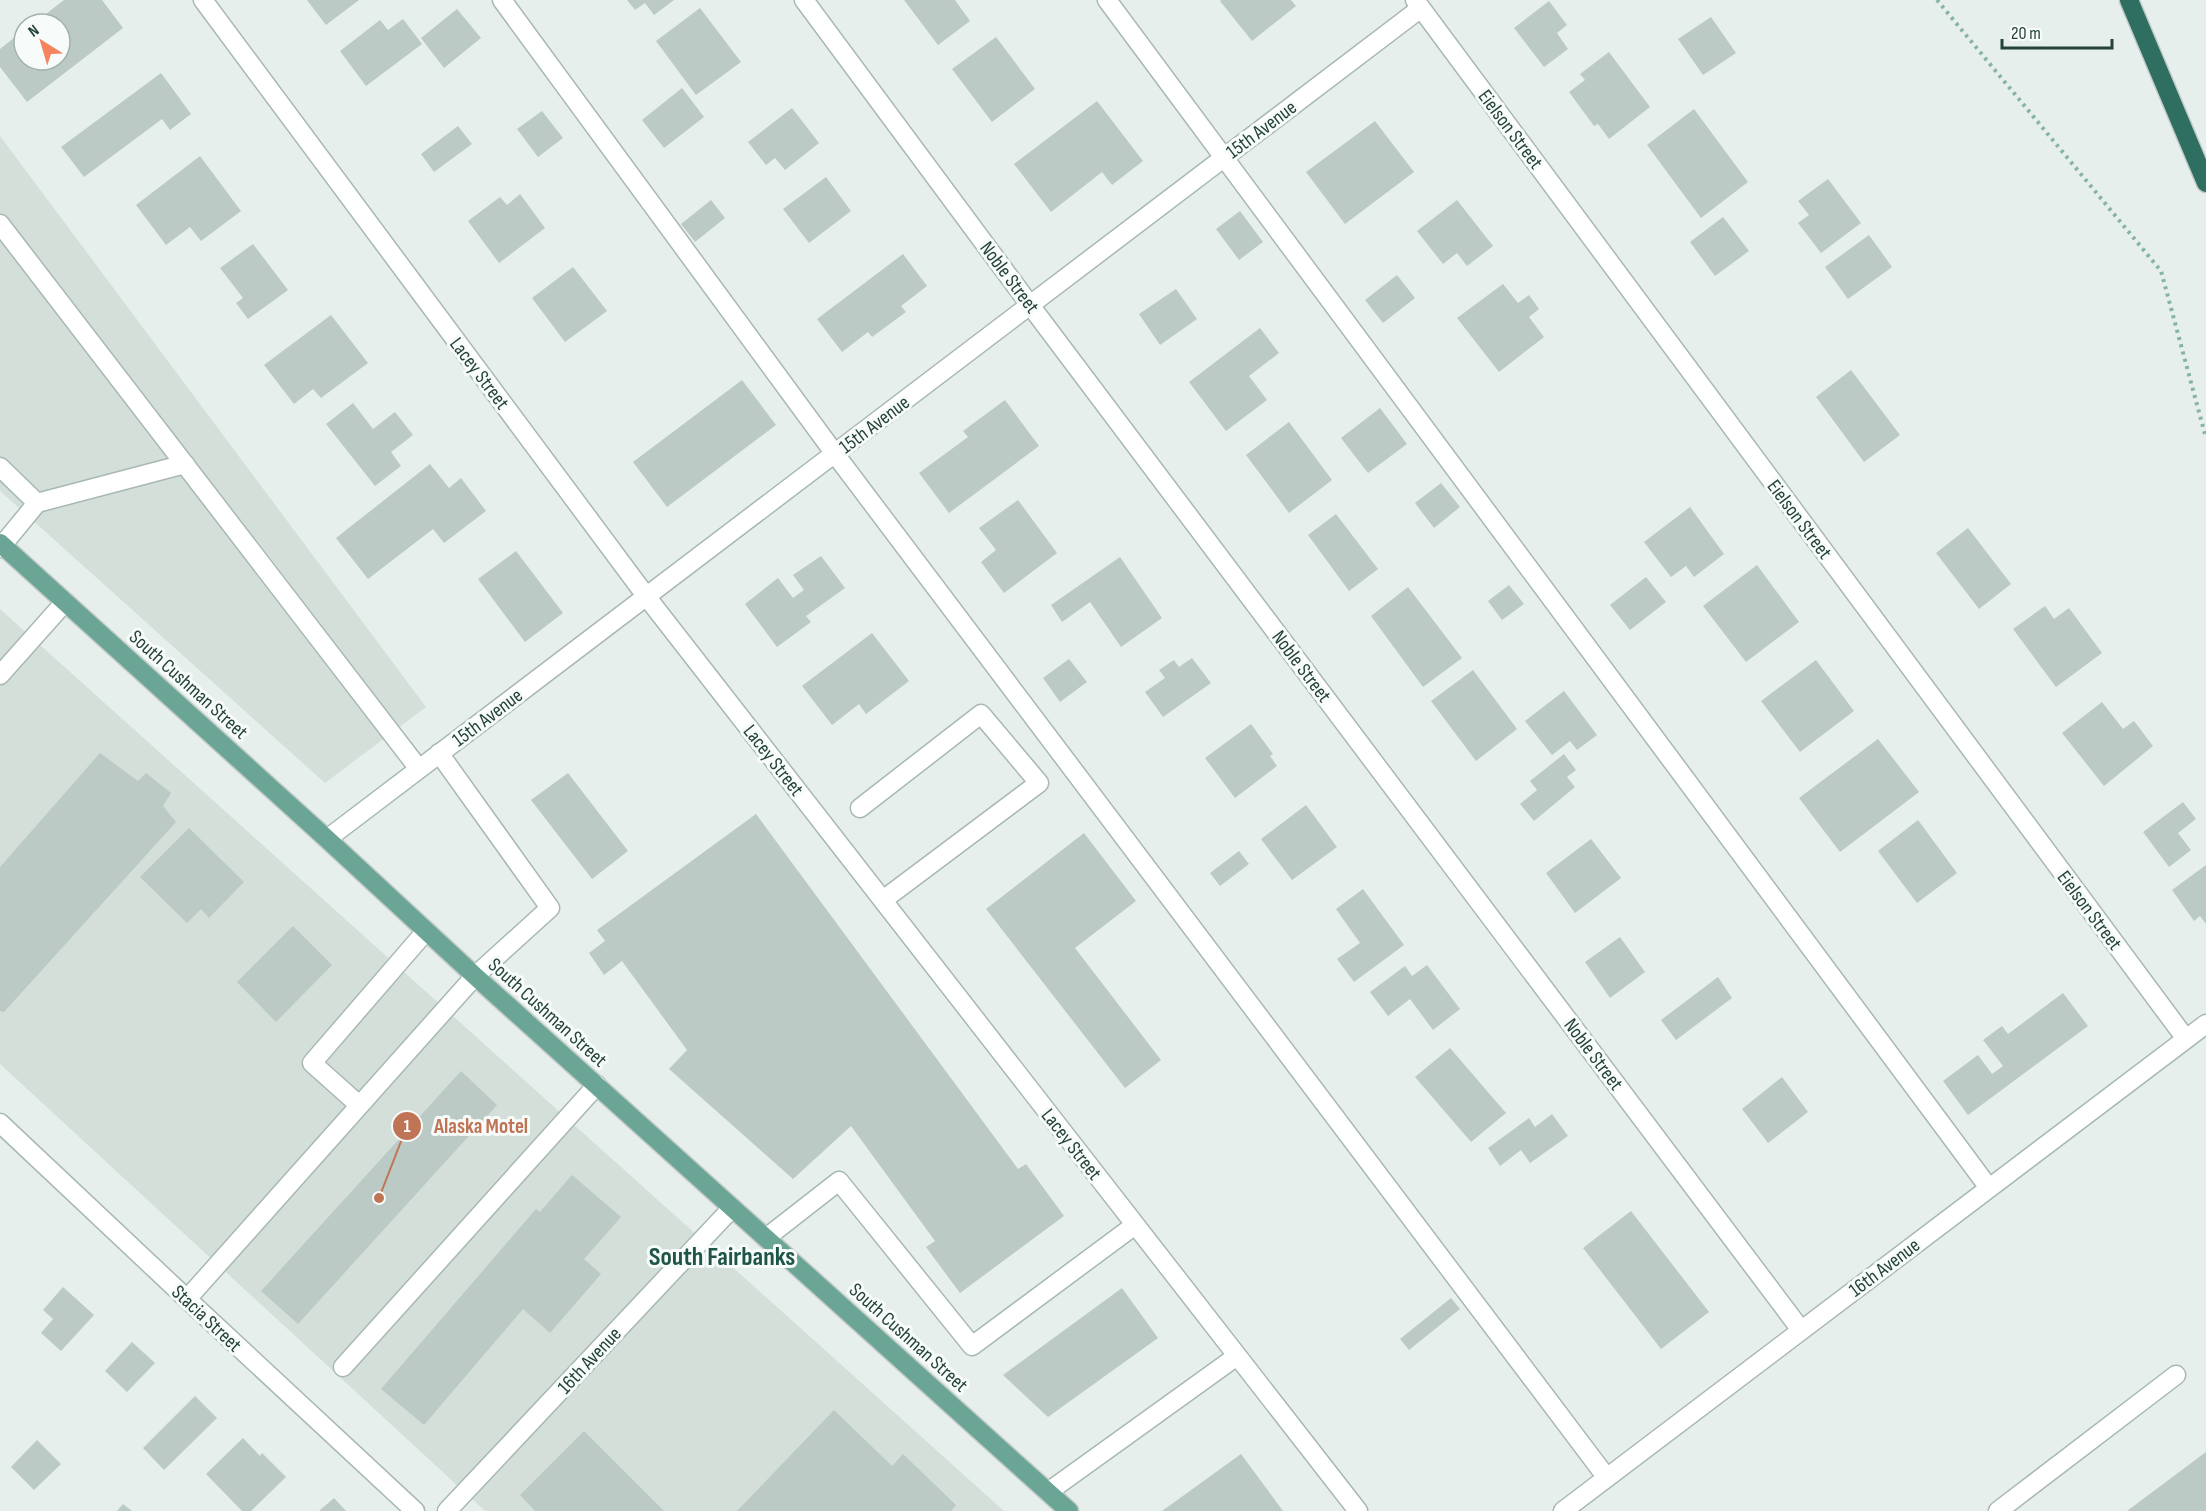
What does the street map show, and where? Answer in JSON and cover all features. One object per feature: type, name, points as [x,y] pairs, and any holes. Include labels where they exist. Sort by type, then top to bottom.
[{"type":"highway","points":[[2129,0],[2206,183]]},
{"type":"main road","name":"South Cushman Street","points":[[1,545],[1069,1511]]},
{"type":"street","name":"Lacey Street","points":[[203,0],[646,596],[1358,1511]]},
{"type":"street","points":[[502,0],[835,454],[1606,1478]]},
{"type":"street","name":"Noble Street","points":[[804,0],[1030,305],[1802,1330]]},
{"type":"street","points":[[1107,0],[1989,1188]]},
{"type":"street","name":"15th Avenue","points":[[327,838],[1224,157],[1418,4]]},
{"type":"street","name":"Eielson Street","points":[[1418,4],[2186,1039]]},
{"type":"street","points":[[0,224],[419,768]]},
{"type":"street","points":[[1,545],[37,503],[184,464]]},
{"type":"street","points":[[0,467],[37,503]]},
{"type":"street","points":[[0,675],[65,602]]},
{"type":"street","points":[[860,808],[981,714],[1039,783],[883,900]]},
{"type":"street","points":[[187,1299],[475,976],[550,908],[439,753]]},
{"type":"street","points":[[359,1105],[312,1063],[426,931]]},
{"type":"street","name":"16th Avenue","points":[[1563,1511],[2206,1024]]},
{"type":"street","points":[[343,1367],[597,1085]]},
{"type":"street","name":"Stacia Street","points":[[0,1123],[415,1511]]},
{"type":"street","points":[[766,1238],[839,1181],[972,1346],[1135,1225]]},
{"type":"street","name":"16th Avenue","points":[[447,1511],[732,1208]]},
{"type":"street","points":[[1048,1492],[1237,1356]]},
{"type":"street","points":[[1998,1511],[2176,1375]]},
{"type":"path","points":[[1937,0],[2161,271],[2206,438]]},
{"type":"shaded area","points":[[0,136],[426,707],[325,783],[0,491]]},
{"type":"shaded area","points":[[0,609],[1004,1511],[485,1511],[0,1064]]},
{"type":"building","points":[[64,0],[102,0],[123,28],[72,67],[72,12],[48,12]]},
{"type":"building","points":[[307,0],[359,0],[326,25]]},
{"type":"building","points":[[627,0],[674,0],[654,15],[645,3],[635,10]]},
{"type":"building","points":[[904,0],[955,0],[970,21],[938,45]]},
{"type":"building","points":[[1221,0],[1291,0],[1296,6],[1252,41]]},
{"type":"building","points":[[1549,1],[1567,25],[1557,33],[1568,49],[1544,67],[1514,28]]},
{"type":"building","points":[[700,8],[741,62],[696,95],[656,41]]},
{"type":"building","points":[[457,9],[481,38],[444,68],[421,38]]},
{"type":"building","points":[[1711,17],[1736,53],[1703,75],[1678,39]]},
{"type":"building","points":[[403,19],[422,44],[366,86],[340,51],[380,20],[388,30]]},
{"type":"building","points":[[996,37],[1035,89],[992,122],[952,69]]},
{"type":"building","points":[[12,40],[12,72],[66,72],[27,102],[0,67],[0,49]]},
{"type":"building","points":[[1609,52],[1650,107],[1609,139],[1598,124],[1594,126],[1569,92],[1585,80],[1580,74]]},
{"type":"building","points":[[161,73],[191,114],[170,130],[162,119],[84,177],[61,147]]},
{"type":"building","points":[[682,88],[704,117],[664,148],[642,120]]},
{"type":"building","points":[[1097,101],[1143,161],[1112,185],[1102,172],[1051,212],[1014,164]]},
{"type":"building","points":[[792,108],[819,143],[785,170],[775,158],[766,165],[748,142]]},
{"type":"building","points":[[1694,109],[1748,182],[1701,218],[1647,145]]},
{"type":"building","points":[[542,111],[563,138],[538,157],[517,129]]},
{"type":"building","points":[[1375,121],[1414,172],[1345,224],[1306,172]]},
{"type":"building","points":[[458,126],[472,144],[434,172],[421,154]]},
{"type":"building","points":[[200,156],[241,211],[201,241],[190,227],[166,245],[136,205]]},
{"type":"building","points":[[826,177],[851,211],[809,243],[783,209]]},
{"type":"building","points":[[1828,179],[1861,223],[1821,253],[1798,223],[1809,215],[1798,201]]},
{"type":"building","points":[[520,194],[545,228],[499,263],[468,221],[500,197],[507,205]]},
{"type":"building","points":[[711,200],[725,218],[695,242],[681,224]]},
{"type":"building","points":[[1457,200],[1493,246],[1467,266],[1457,253],[1443,264],[1417,231]]},
{"type":"building","points":[[1240,211],[1263,242],[1239,260],[1216,229]]},
{"type":"building","points":[[1723,217],[1749,251],[1715,276],[1690,242]]},
{"type":"building","points":[[1869,235],[1892,267],[1848,299],[1825,267]]},
{"type":"building","points":[[253,244],[288,290],[248,319],[236,303],[243,298],[220,268]]},
{"type":"building","points":[[903,254],[927,286],[901,306],[906,312],[872,337],[868,332],[842,352],[817,319]]},
{"type":"building","points":[[573,267],[607,311],[565,342],[532,298]]},
{"type":"building","points":[[1397,275],[1415,298],[1383,323],[1365,300]]},
{"type":"building","points":[[1503,284],[1518,303],[1529,295],[1539,309],[1529,317],[1544,337],[1499,372],[1457,318]]},
{"type":"building","points":[[1176,289],[1197,319],[1160,345],[1139,314]]},
{"type":"building","points":[[331,315],[368,363],[321,398],[313,389],[294,404],[264,365]]},
{"type":"building","points":[[1260,328],[1279,353],[1249,376],[1267,400],[1226,431],[1189,382]]},
{"type":"building","points":[[1851,370],[1900,435],[1864,462],[1816,397]]},
{"type":"building","points":[[742,380],[776,425],[667,507],[633,462]]},
{"type":"building","points":[[1005,400],[1039,446],[949,513],[919,473],[968,437],[963,431]]},
{"type":"building","points":[[353,403],[373,429],[395,412],[413,435],[391,452],[401,466],[375,486],[326,424]]},
{"type":"building","points":[[1380,408],[1407,444],[1368,473],[1341,438]]},
{"type":"building","points":[[1289,422],[1332,480],[1289,513],[1246,455]]},
{"type":"building","points":[[430,464],[449,488],[461,478],[486,511],[444,543],[433,529],[368,579],[336,538]]},
{"type":"building","points":[[1441,483],[1460,507],[1434,528],[1415,503]]},
{"type":"building","points":[[1018,500],[1057,553],[1004,593],[981,562],[996,550],[979,528]]},
{"type":"building","points":[[1690,507],[1724,554],[1694,577],[1686,566],[1671,577],[1644,542]]},
{"type":"building","points":[[1336,514],[1378,569],[1349,591],[1308,535]]},
{"type":"building","points":[[1968,528],[2011,584],[1979,609],[1936,553]]},
{"type":"building","points":[[516,551],[563,613],[525,642],[478,579]]},
{"type":"building","points":[[821,556],[845,588],[806,616],[811,622],[777,647],[745,604],[778,578],[793,598],[804,590],[793,575]]},
{"type":"building","points":[[1120,557],[1162,618],[1121,647],[1090,602],[1062,622],[1051,605]]},
{"type":"building","points":[[1757,565],[1799,622],[1746,662],[1703,606]]},
{"type":"building","points":[[1646,577],[1666,602],[1630,630],[1610,605]]},
{"type":"building","points":[[1509,585],[1524,604],[1502,620],[1488,601]]},
{"type":"building","points":[[1408,587],[1462,658],[1423,687],[1371,616]]},
{"type":"building","points":[[2045,606],[2054,619],[2069,608],[2102,653],[2056,687],[2013,629]]},
{"type":"building","points":[[872,633],[909,681],[866,714],[859,704],[832,725],[802,686]]},
{"type":"building","points":[[1192,658],[1211,683],[1163,717],[1145,692],[1165,678],[1159,670],[1174,660],[1179,667]]},
{"type":"building","points":[[1069,659],[1087,682],[1060,702],[1043,678]]},
{"type":"building","points":[[1816,660],[1854,711],[1800,752],[1761,701]]},
{"type":"building","points":[[1473,670],[1517,729],[1476,761],[1431,701]]},
{"type":"building","points":[[1564,691],[1597,735],[1577,750],[1570,741],[1552,755],[1525,721]]},
{"type":"building","points":[[2102,702],[2123,729],[2134,721],[2153,746],[2104,786],[2062,733]]},
{"type":"building","points":[[1251,724],[1273,754],[1270,756],[1277,766],[1235,798],[1205,758]]},
{"type":"building","points":[[1878,739],[1919,792],[1840,852],[1799,798]]},
{"type":"building","points":[[100,753],[138,781],[146,773],[171,793],[163,806],[176,822],[4,1012],[0,1011],[0,867]]},
{"type":"building","points":[[1564,754],[1576,770],[1567,777],[1575,787],[1534,821],[1520,804],[1537,790],[1530,781]]},
{"type":"building","points":[[568,773],[628,851],[592,879],[531,800]]},
{"type":"building","points":[[2183,802],[2196,819],[2178,833],[2191,850],[2169,867],[2143,832]]},
{"type":"building","points":[[1306,805],[1337,847],[1292,880],[1261,839]]},
{"type":"building","points":[[756,814],[1018,1169],[1026,1164],[1064,1216],[960,1293],[926,1247],[935,1241],[851,1126],[793,1179],[669,1069],[687,1050],[622,961],[604,975],[589,953],[605,941],[597,930]]},
{"type":"building","points":[[1918,820],[1957,873],[1917,903],[1878,851]]},
{"type":"building","points":[[189,828],[244,882],[209,918],[201,909],[187,923],[140,877]]},
{"type":"building","points":[[1084,833],[1136,901],[1075,948],[1161,1060],[1125,1088],[986,909]]},
{"type":"building","points":[[1591,839],[1621,878],[1575,913],[1546,873]]},
{"type":"building","points":[[1239,851],[1249,864],[1220,886],[1210,873]]},
{"type":"building","points":[[2206,865],[2206,924],[2200,916],[2194,921],[2172,890]]},
{"type":"building","points":[[1363,889],[1404,945],[1354,982],[1337,959],[1360,943],[1336,909]]},
{"type":"building","points":[[293,926],[332,965],[276,1022],[237,982]]},
{"type":"building","points":[[1620,937],[1645,972],[1610,998],[1585,962]]},
{"type":"building","points":[[1427,965],[1460,1009],[1433,1030],[1410,999],[1388,1016],[1370,992],[1405,966],[1412,976]]},
{"type":"building","points":[[1718,977],[1732,998],[1676,1040],[1661,1020]]},
{"type":"building","points":[[2063,993],[2088,1026],[1968,1115],[1943,1081],[1978,1055],[1992,1074],[2003,1066],[1983,1040],[2002,1026],[2008,1034]]},
{"type":"building","points":[[1450,1048],[1506,1113],[1471,1142],[1415,1077]]},
{"type":"building","points":[[461,1071],[497,1105],[298,1324],[261,1291]]},
{"type":"building","points":[[1782,1077],[1808,1112],[1768,1143],[1742,1109]]},
{"type":"building","points":[[1552,1114],[1568,1136],[1530,1163],[1521,1150],[1500,1166],[1488,1148],[1529,1118],[1535,1127]]},
{"type":"building","points":[[572,1175],[621,1217],[584,1259],[601,1274],[550,1333],[523,1309],[424,1425],[381,1389],[536,1209],[540,1212]]},
{"type":"building","points":[[1631,1211],[1709,1312],[1661,1349],[1583,1248]]},
{"type":"building","points":[[63,1287],[94,1315],[61,1351],[41,1333],[53,1319],[43,1310]]},
{"type":"building","points":[[1122,1288],[1158,1338],[1048,1417],[1003,1375]]},
{"type":"building","points":[[1451,1298],[1460,1309],[1409,1350],[1400,1339]]},
{"type":"building","points":[[132,1342],[155,1363],[127,1392],[105,1371]]},
{"type":"building","points":[[195,1396],[217,1418],[164,1470],[143,1448]]},
{"type":"building","points":[[834,1410],[892,1466],[903,1454],[956,1505],[951,1511],[737,1511]]},
{"type":"building","points":[[584,1431],[664,1511],[535,1511],[520,1495]]},
{"type":"building","points":[[243,1438],[260,1456],[262,1453],[286,1477],[251,1511],[242,1511],[206,1474]]},
{"type":"building","points":[[37,1440],[61,1464],[34,1490],[11,1467]]},
{"type":"building","points":[[2206,1452],[2206,1511],[2127,1511]]},
{"type":"building","points":[[1241,1454],[1283,1511],[1162,1511]]},
{"type":"building","points":[[334,1498],[346,1511],[319,1511]]},
{"type":"building","points":[[123,1504],[132,1511],[117,1511]]},
{"type":"place","name":"Alaska Motel","points":[[379,1198]]},
{"type":"district","name":"South Fairbanks","points":[[722,1256]]}]
